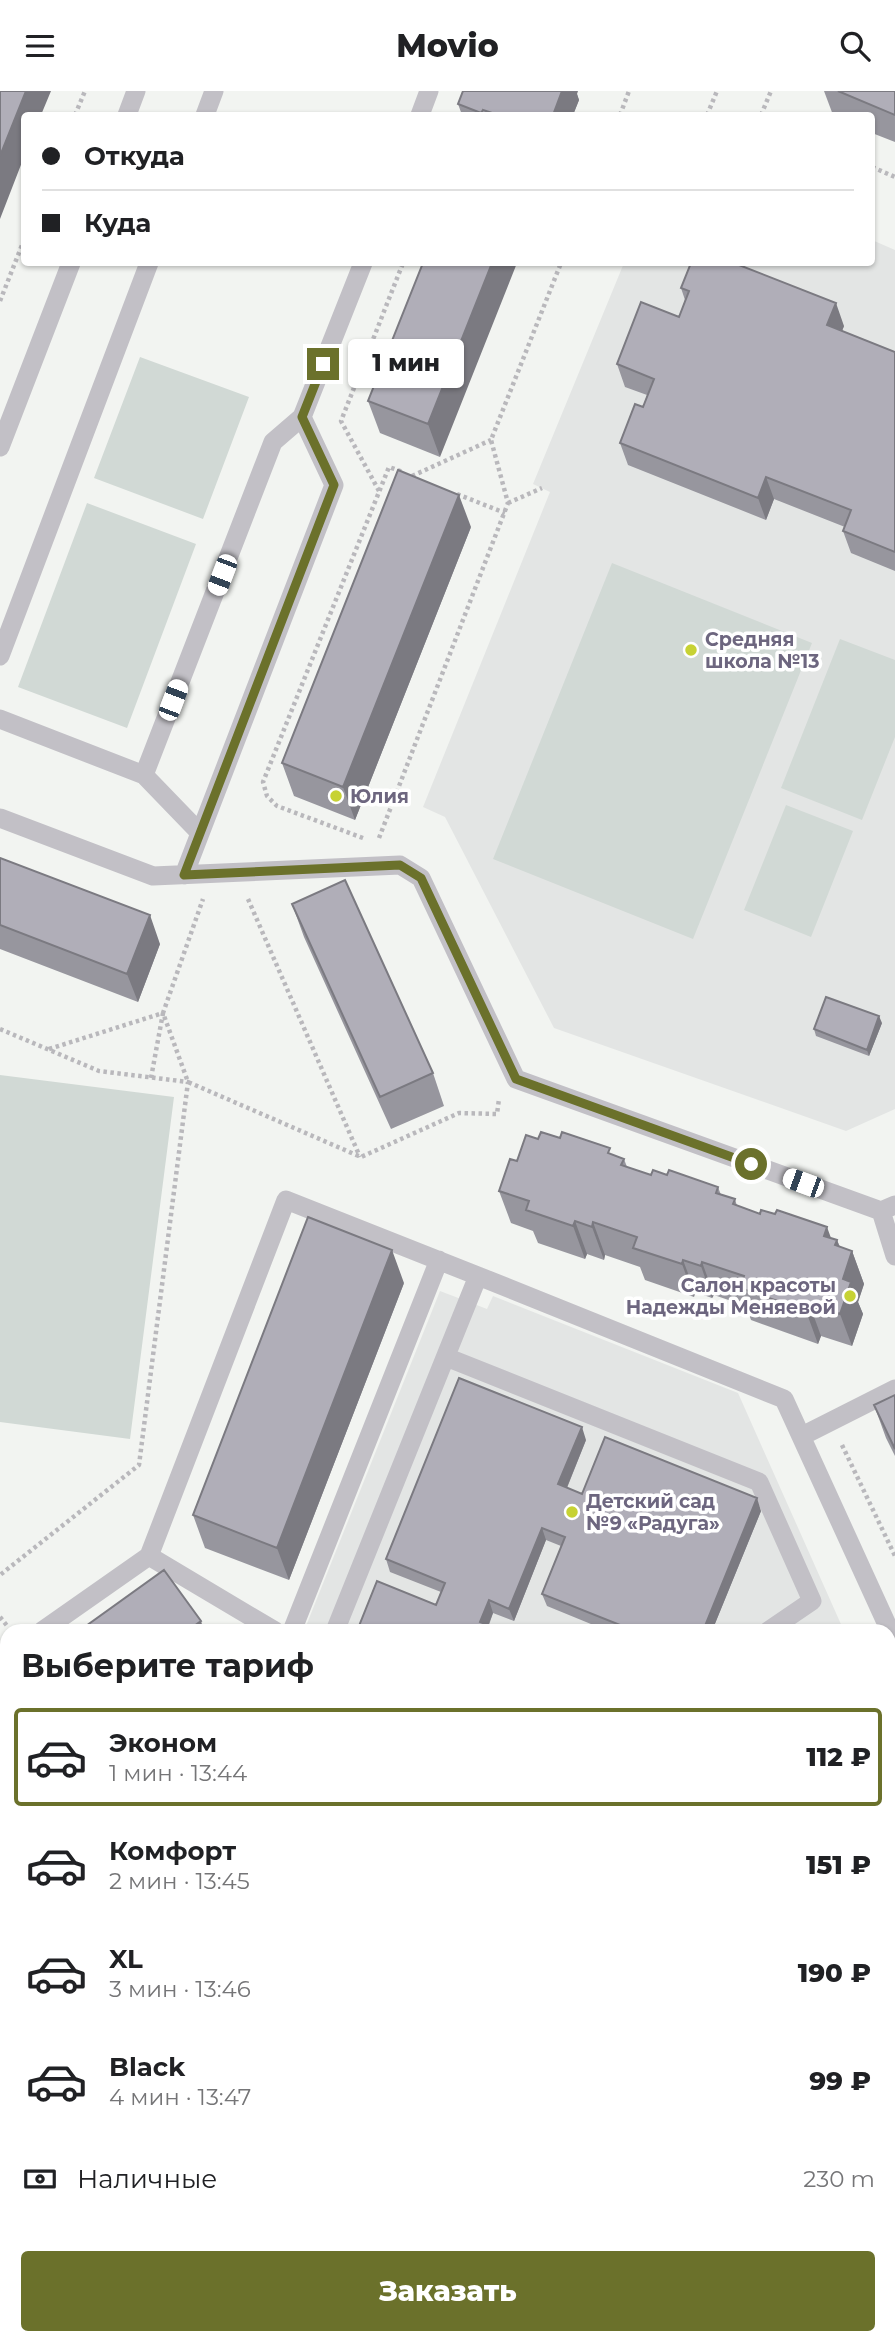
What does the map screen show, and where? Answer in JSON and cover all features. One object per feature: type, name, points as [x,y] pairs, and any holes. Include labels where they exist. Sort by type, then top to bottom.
[{"type":"lane","points":[[128,112],[136,91]]},
{"type":"lane","points":[[206,112],[214,91]]},
{"type":"lane","points":[[421,112],[429,91]]},
{"type":"lane","points":[[0,447],[70,266]]},
{"type":"lane","points":[[0,656],[148,266]]},
{"type":"lane","points":[[144,775],[273,442],[302,417],[362,266]]},
{"type":"lane","points":[[184,875],[334,485],[302,417]]},
{"type":"lane","points":[[0,719],[144,775],[200,833]]},
{"type":"lane","points":[[0,818],[153,877],[400,865],[421,878],[516,1079],[888,1208],[895,1256]]},
{"type":"lane","points":[[52,1624],[149,1556],[286,1200],[784,1399],[887,1624]]},
{"type":"lane","points":[[295,1624],[439,1260]]},
{"type":"lane","points":[[338,1624],[478,1276]]},
{"type":"lane","points":[[446,1357],[760,1482],[812,1601],[778,1624]]},
{"type":"lane","points":[[802,1436],[895,1389]]},
{"type":"lane","points":[[149,1556],[263,1624]]},
{"type":"path","points":[[76,112],[85,91]]},
{"type":"path","points":[[621,112],[629,91]]},
{"type":"path","points":[[708,112],[717,91]]},
{"type":"path","points":[[762,112],[771,91]]},
{"type":"path","points":[[875,168],[895,177]]},
{"type":"path","points":[[0,300],[21,248]]},
{"type":"path","points":[[379,492],[341,421],[402,266]]},
{"type":"path","points":[[368,866],[505,513],[508,503],[491,440],[560,266]]},
{"type":"path","points":[[412,476],[491,440]]},
{"type":"path","points":[[377,843],[277,806],[267,796],[263,782],[389,467],[424,481]]},
{"type":"path","points":[[508,503],[542,488]]},
{"type":"path","points":[[447,490],[505,513]]},
{"type":"path","points":[[245,891],[361,1157]]},
{"type":"path","points":[[151,1078],[163,1013],[206,893],[195,893]]},
{"type":"path","points":[[48,1050],[163,1013]]},
{"type":"path","points":[[0,1575],[139,1465],[188,1082],[163,1013]]},
{"type":"path","points":[[0,1029],[99,1071],[188,1082],[361,1157],[459,1113],[497,1114],[499,1099],[494,1087]]},
{"type":"path","points":[[839,1439],[895,1556]]},
{"type":"shaded area","name":"Средняя школа №13","points":[[875,241],[895,250],[895,1109],[846,1131],[554,1028],[445,817],[423,807],[550,492],[533,484],[623,266],[875,266]]},
{"type":"shaded area","points":[[140,357],[249,397],[203,519],[94,478]]},
{"type":"shaded area","points":[[87,503],[196,544],[127,728],[18,687]]},
{"type":"shaded area","points":[[612,563],[812,643],[693,939],[493,859]]},
{"type":"shaded area","points":[[840,639],[895,660],[895,737],[862,820],[781,788]]},
{"type":"shaded area","points":[[786,805],[853,831],[811,937],[744,910]]},
{"type":"shaded area","points":[[0,1075],[174,1097],[130,1439],[0,1422]]},
{"type":"shaded area","name":"Детский сад №9 «Радуга»","points":[[440,1291],[487,1309],[493,1296],[738,1393],[841,1624],[307,1624]]},
{"type":"building","points":[[0,91],[26,91],[0,156]]},
{"type":"building","points":[[463,91],[562,91],[554,112],[478,112],[458,104]]},
{"type":"building","points":[[838,91],[895,91],[895,115]]},
{"type":"building","points":[[422,266],[491,266],[428,424],[368,401]]},
{"type":"building","points":[[690,266],[742,266],[836,303],[827,325],[895,352],[895,552],[843,531],[851,510],[766,477],[758,498],[620,443],[635,404],[643,407],[654,379],[617,364],[641,302],[679,317],[689,291],[681,288]]},
{"type":"building","points":[[398,470],[459,495],[343,787],[282,763]]},
{"type":"building","points":[[0,858],[150,915],[127,974],[0,925]]},
{"type":"building","points":[[345,880],[433,1073],[380,1097],[292,904]]},
{"type":"building","points":[[826,997],[879,1016],[867,1050],[814,1029]]},
{"type":"building","points":[[541,1132],[560,1138],[562,1132],[610,1148],[608,1153],[624,1159],[621,1165],[651,1175],[653,1170],[667,1175],[669,1170],[718,1187],[716,1193],[735,1199],[733,1204],[760,1214],[761,1210],[775,1214],[777,1210],[827,1227],[824,1236],[837,1240],[835,1245],[852,1251],[843,1279],[851,1282],[840,1314],[809,1303],[806,1311],[740,1288],[744,1276],[702,1262],[701,1266],[683,1260],[682,1264],[633,1248],[637,1237],[593,1222],[592,1227],[575,1221],[573,1226],[526,1210],[529,1201],[499,1191],[510,1159],[517,1161],[526,1135],[538,1139]]},
{"type":"building","points":[[308,1217],[392,1250],[277,1548],[193,1515]]},
{"type":"building","points":[[459,1378],[582,1427],[558,1484],[582,1494],[605,1437],[757,1498],[706,1624],[617,1624],[542,1594],[565,1537],[542,1528],[509,1609],[489,1600],[480,1622],[485,1624],[360,1624],[377,1581],[436,1605],[445,1583],[386,1559]]},
{"type":"building","points":[[895,1395],[895,1449],[874,1405]]},
{"type":"building","points":[[164,1570],[201,1621],[197,1624],[89,1624]]},
{"type":"place","name":"Средняя школа №13","points":[[691,650]]},
{"type":"place","name":"Юлия","points":[[336,796]]},
{"type":"place","name":"Салон красоты Надежды Меняевой","points":[[850,1296]]},
{"type":"place","name":"Детский сад №9 «Радуга»","points":[[572,1512]]},
{"type":"route","points":[[323,364],[302,417],[334,485],[184,875],[400,865],[421,878],[516,1079],[751,1164]]}]
